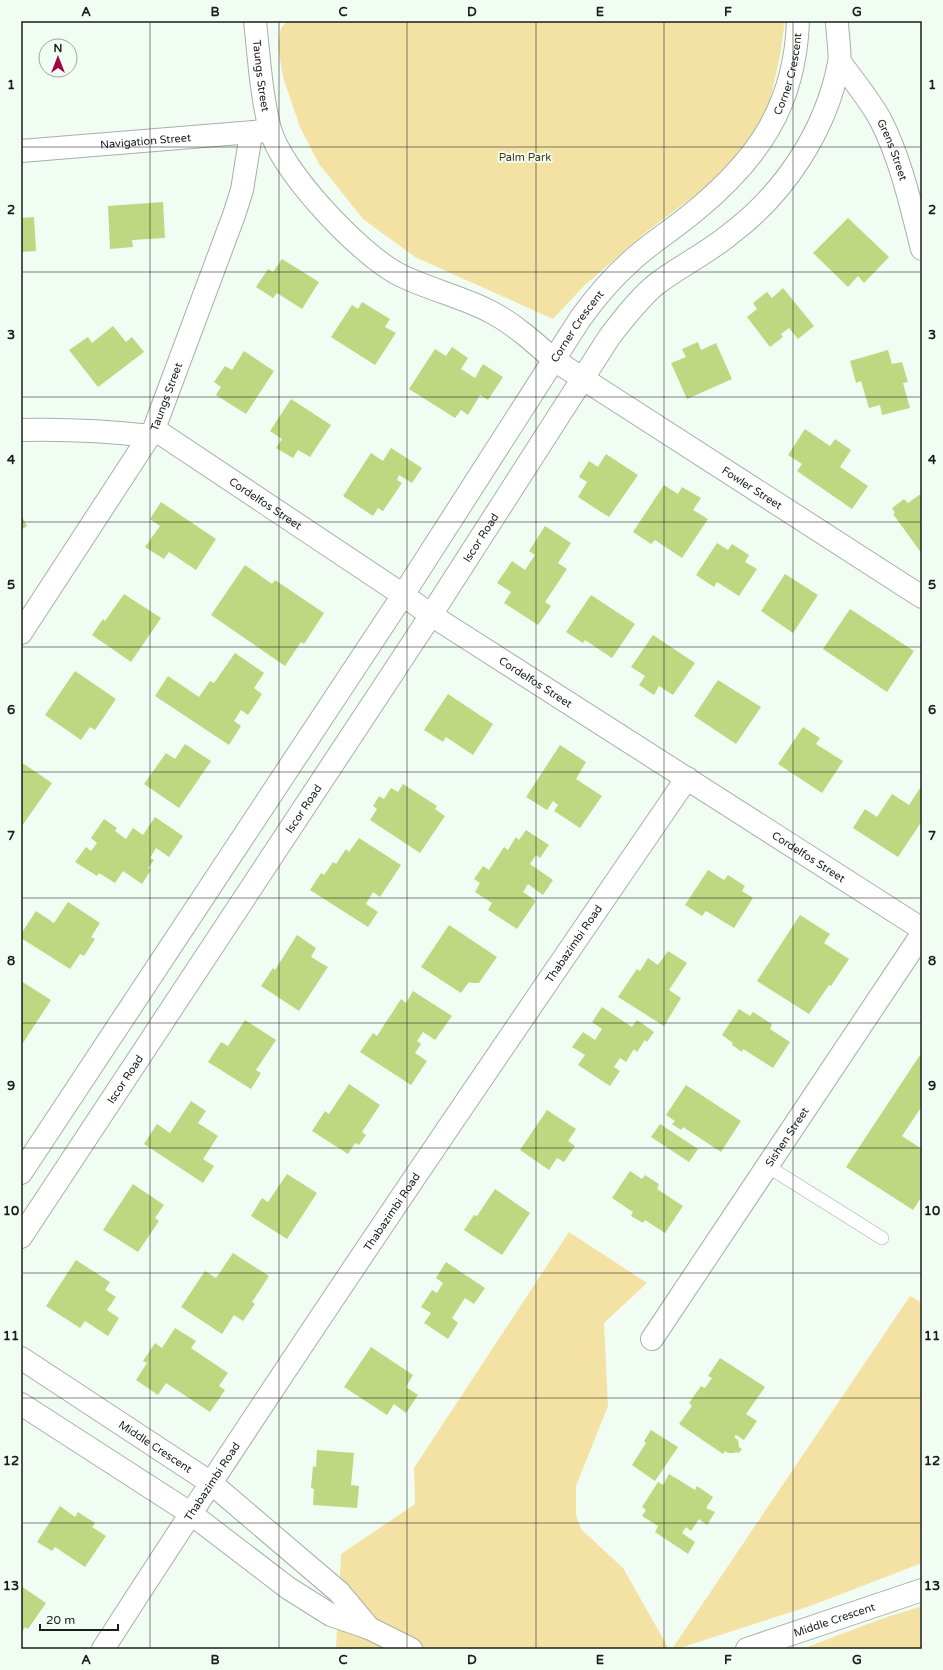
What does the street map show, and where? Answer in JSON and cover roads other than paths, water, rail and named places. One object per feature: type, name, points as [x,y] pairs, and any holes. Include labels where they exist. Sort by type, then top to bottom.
[{"type":"street","name":"Taungs Street","points":[[21,633],[152,433],[234,215],[260,132],[264,102],[255,21]]},
{"type":"street","name":"Corner Crescent","points":[[260,132],[317,202],[355,242],[378,261],[397,273],[491,312],[522,332],[554,360],[580,319],[603,288],[631,261],[694,212],[724,186],[750,157],[774,122],[788,86],[797,46],[798,21]]},
{"type":"street","points":[[582,378],[610,336],[631,309],[655,286],[730,235],[764,204],[795,167],[816,132],[840,62],[837,21]]},
{"type":"street","name":"Grens Street","points":[[840,62],[880,118],[893,148],[922,249]]},
{"type":"street","name":"Navigation Street","points":[[21,151],[260,132]]},
{"type":"street","name":"Fowler Street","points":[[554,360],[922,597]]},
{"type":"street","points":[[21,1173],[403,595],[554,360]]},
{"type":"street","name":"Iscor Road","points":[[21,1237],[431,615],[582,378]]},
{"type":"street","name":"Cordelfos Street","points":[[21,430],[58,429],[152,433],[403,595],[431,615],[922,930]]},
{"type":"street","name":"Thabazimbi Road","points":[[103,1649],[190,1513],[454,1118],[687,778]]},
{"type":"street","name":"Sishen Street","points":[[652,1339],[922,934]]},
{"type":"street","name":"Middle Crescent","points":[[21,1358],[211,1483],[339,1592],[369,1628]]},
{"type":"street","name":"Middle Crescent","points":[[21,1404],[190,1513],[288,1588],[331,1615],[369,1628],[411,1649]]},
{"type":"street","name":"Middle Crescent","points":[[747,1649],[922,1590]]},
{"type":"lane","points":[[767,1166],[882,1238]]},
{"type":"park label","name":"Palm Park","points":[[525,157]]}]
